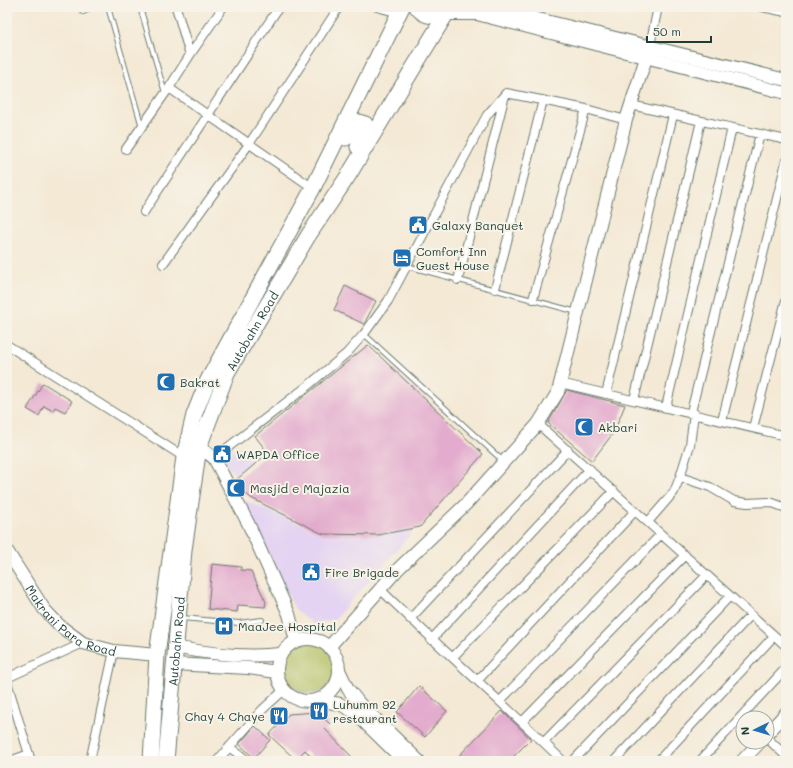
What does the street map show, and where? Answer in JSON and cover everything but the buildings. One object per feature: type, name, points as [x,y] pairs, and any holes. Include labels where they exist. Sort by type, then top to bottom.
[{"type":"highway","points":[[417,7],[425,15],[432,17],[449,10]]},
{"type":"highway","name":"Autobahn Road","points":[[151,761],[157,655],[184,456],[194,415],[208,380],[313,188],[323,163],[401,10]]},
{"type":"highway","name":"Autobahn Road","points":[[166,761],[174,647],[184,550],[199,447],[227,373],[308,236],[348,176],[449,10]]},
{"type":"highway","points":[[323,163],[340,150],[353,123],[358,121],[365,124],[365,132],[353,157],[348,176]]},
{"type":"main road","points":[[490,7],[648,52],[786,94]]},
{"type":"main road","points":[[449,10],[477,14],[648,52],[786,80]]},
{"type":"main road","points":[[329,647],[397,570],[466,504],[538,424],[558,392],[626,120],[648,52]]},
{"type":"main road","points":[[199,447],[214,458],[255,538],[289,614],[296,641]]},
{"type":"main road","name":"Makrani Para Road","points":[[7,551],[44,609],[60,626],[83,643],[114,651],[157,655]]},
{"type":"main road","points":[[316,700],[325,696],[333,689],[339,670],[338,662],[329,647],[314,639],[296,641],[288,646],[281,654],[277,672],[284,690],[299,700],[316,700],[340,704],[354,712],[404,761]]},
{"type":"main road","points":[[174,647],[196,651],[250,656],[281,654]]},
{"type":"main road","points":[[173,664],[248,668],[277,672]]},
{"type":"main road","points":[[339,670],[348,688],[359,702],[419,761]]},
{"type":"main road","points":[[775,725],[786,713]]},
{"type":"main road","points":[[742,761],[752,750]]},
{"type":"street","points":[[176,7],[190,55]]},
{"type":"street","points":[[126,149],[223,7]]},
{"type":"street","points":[[144,212],[279,7]]},
{"type":"street","points":[[163,264],[249,144],[339,7]]},
{"type":"street","points":[[377,7],[401,10]]},
{"type":"street","points":[[648,52],[658,7]]},
{"type":"street","points":[[763,7],[786,12]]},
{"type":"street","points":[[167,91],[207,115],[313,188]]},
{"type":"street","points":[[506,92],[586,109],[626,120]]},
{"type":"street","points":[[214,458],[305,388],[347,353],[364,334],[388,301],[487,115],[506,92]]},
{"type":"street","points":[[458,280],[506,92]]},
{"type":"street","points":[[495,289],[543,100]]},
{"type":"street","points":[[631,104],[673,115],[786,140]]},
{"type":"street","points":[[533,299],[586,109]]},
{"type":"street","points":[[606,394],[673,115]]},
{"type":"street","points":[[634,400],[701,121]]},
{"type":"street","points":[[666,407],[732,128]]},
{"type":"street","points":[[648,522],[674,492],[690,445],[693,413],[760,134]]},
{"type":"street","points":[[722,421],[786,162]]},
{"type":"street","points":[[753,428],[786,300]]},
{"type":"street","points":[[7,345],[184,456]]},
{"type":"street","points":[[560,383],[753,428],[786,434]]},
{"type":"street","points":[[538,424],[786,646]]},
{"type":"street","points":[[410,619],[568,450]]},
{"type":"street","points":[[432,640],[590,470]]},
{"type":"street","points":[[680,477],[710,487],[734,500],[747,503],[770,502],[786,508]]},
{"type":"street","points":[[453,657],[614,491]]},
{"type":"street","points":[[478,680],[635,511]]},
{"type":"street","points":[[500,701],[661,534]]},
{"type":"street","points":[[522,722],[685,555]]},
{"type":"street","points":[[544,742],[707,575]]},
{"type":"street","points":[[380,589],[432,640],[478,680],[563,761]]},
{"type":"street","points":[[573,761],[730,596]]},
{"type":"street","points":[[614,761],[751,615]]},
{"type":"street","points":[[658,761],[774,636]]},
{"type":"street","points":[[7,678],[83,643]]},
{"type":"street","points":[[90,761],[114,651]]},
{"type":"street","points":[[700,761],[786,668]]},
{"type":"street","points":[[7,682],[30,757],[10,761]]},
{"type":"street","points":[[217,761],[262,710],[284,690]]},
{"type":"street","points":[[775,746],[786,756]]},
{"type":"street","points":[[229,747],[248,761]]},
{"type":"lane","points":[[108,7],[142,127]]},
{"type":"lane","points":[[140,7],[167,91]]},
{"type":"lane","points":[[407,266],[578,312]]},
{"type":"lane","points":[[364,334],[503,462]]},
{"type":"lane","points":[[177,617],[239,623],[262,620]]},
{"type":"shaded area","name":"WAPDA Office","points":[[237,445],[251,462],[235,475],[222,458]]},
{"type":"shaded area","points":[[242,499],[323,534],[378,535],[415,529],[335,619],[313,624],[295,609]]},
{"type":"green space","points":[[311,639],[321,641],[330,647],[336,656],[338,666],[336,676],[330,685],[321,691],[311,693],[301,691],[292,685],[286,676],[284,666],[286,656],[292,647],[301,641]]},
{"type":"place","name":"Galaxy Banquet","points":[[418,225]]},
{"type":"place","name":"Comfort Inn Guest House","points":[[402,258]]},
{"type":"place","name":"Bakrat","points":[[166,382]]},
{"type":"place","name":"Akbari","points":[[584,427]]},
{"type":"place","name":"WAPDA Office","points":[[222,454]]},
{"type":"place","name":"Masjid e Majazia","points":[[236,488]]},
{"type":"place","name":"Fire Brigade","points":[[311,572]]},
{"type":"place","name":"MaaJee Hospital","points":[[224,626]]},
{"type":"place","name":"Luhumm 92 restaurant","points":[[319,711]]},
{"type":"place","name":"Chay 4 Chaye","points":[[279,716]]}]
